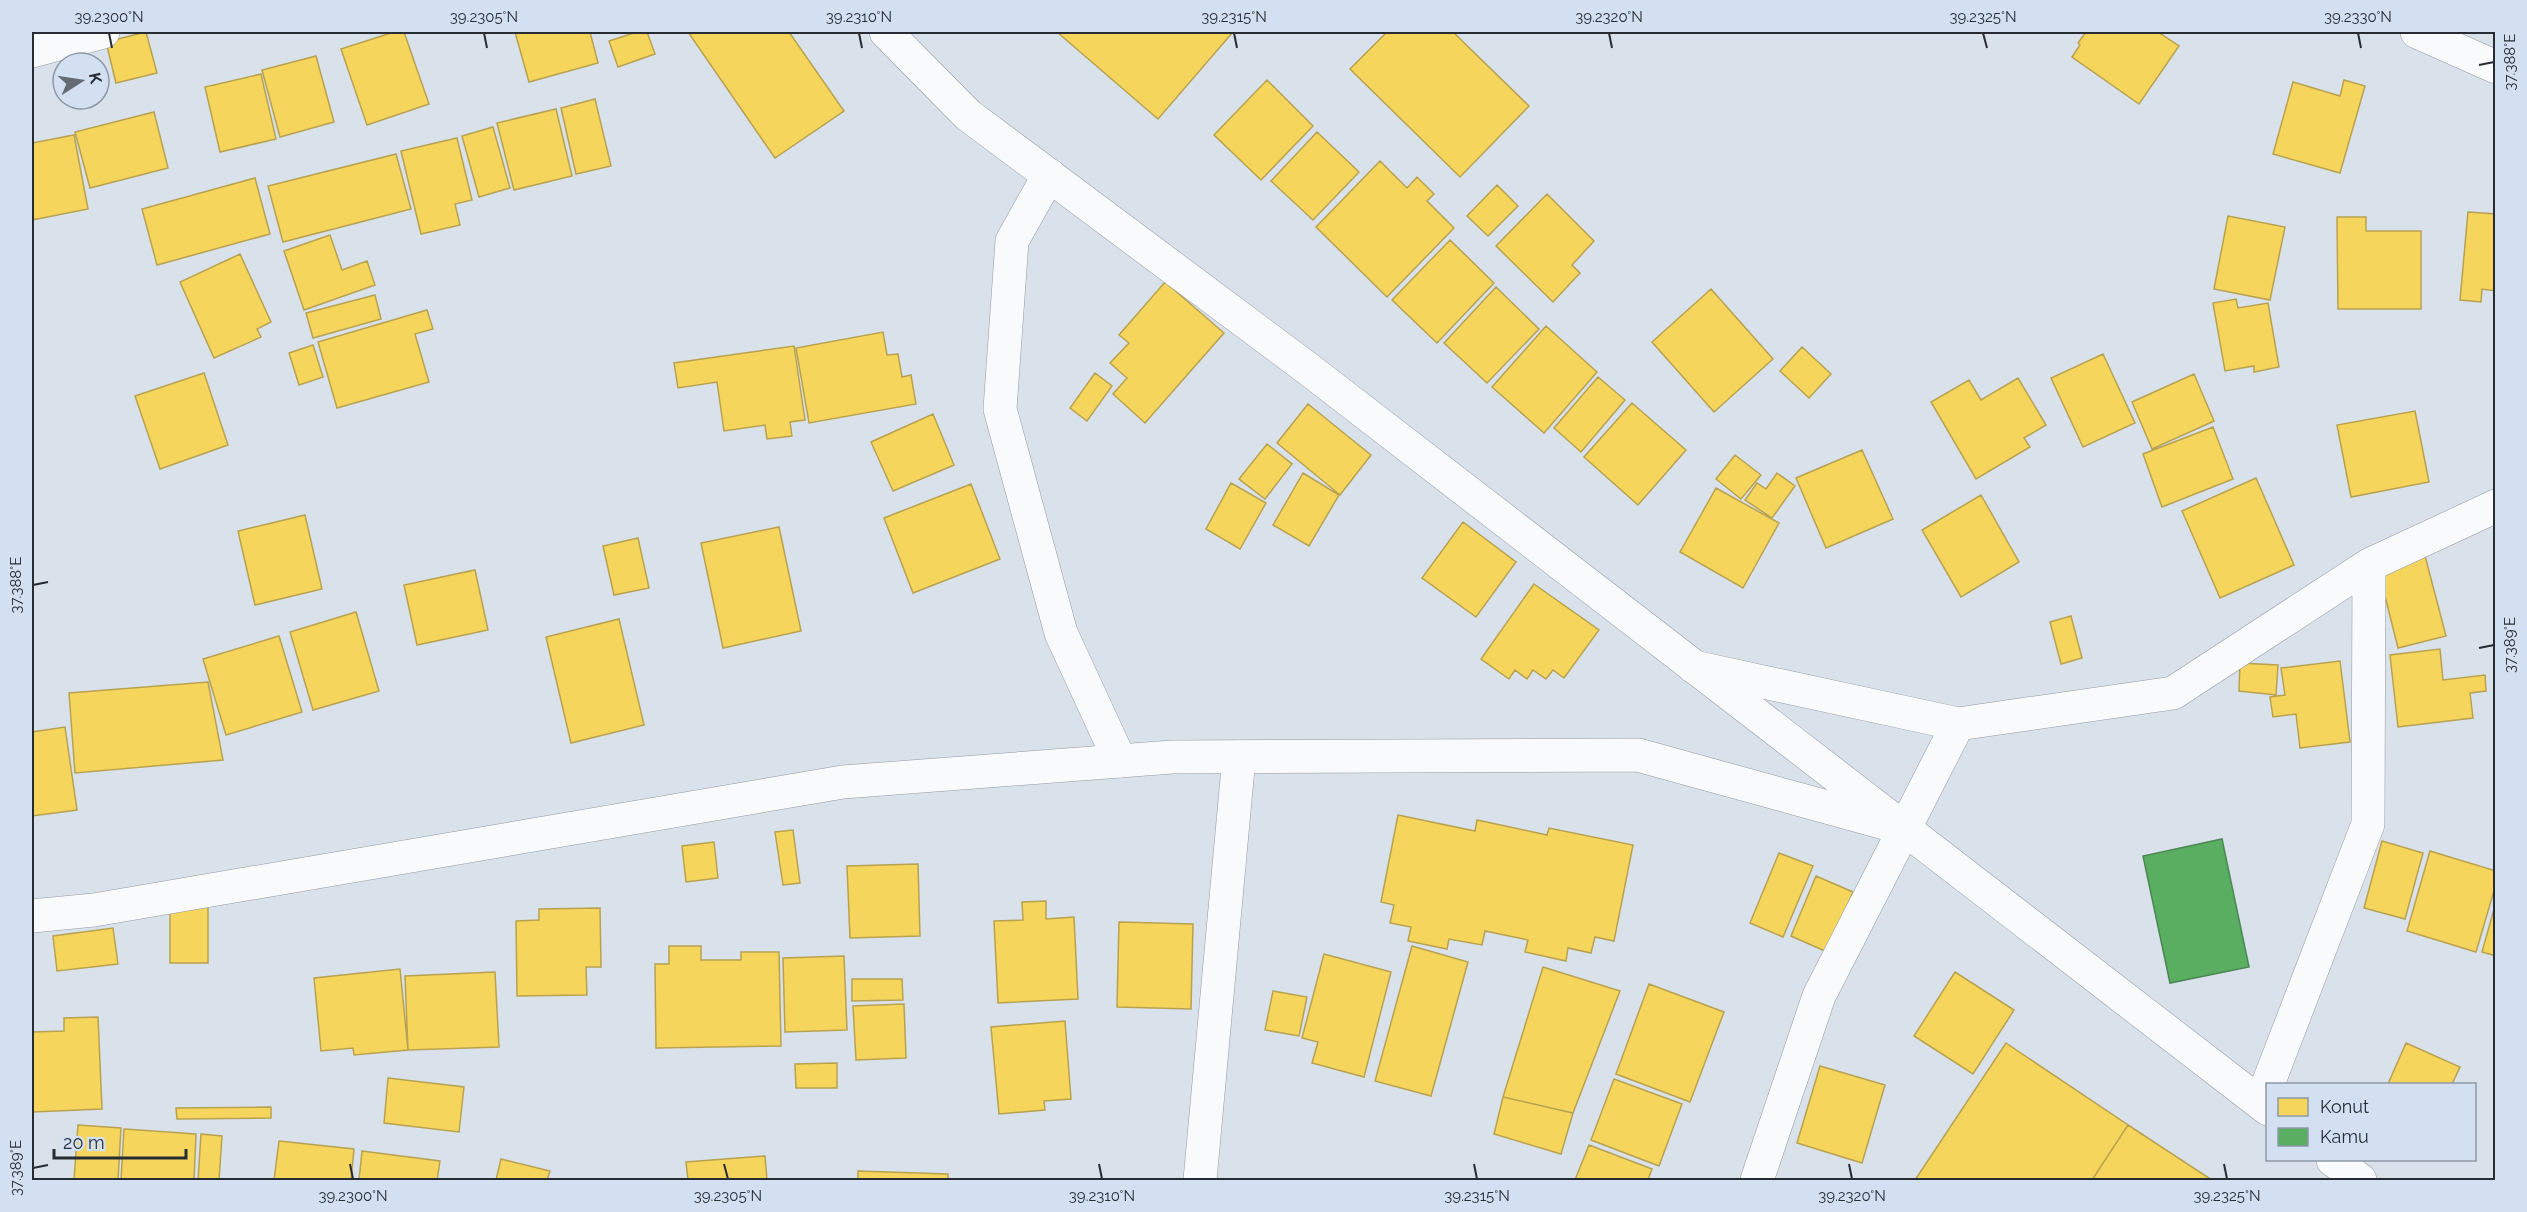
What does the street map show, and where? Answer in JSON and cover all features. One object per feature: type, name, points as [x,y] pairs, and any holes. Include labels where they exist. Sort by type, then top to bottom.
[{"type":"street","points":[[32,51],[103,32]]},
{"type":"street","points":[[886,32],[968,115],[1317,375],[1904,828],[2266,1095]]},
{"type":"street","points":[[2417,32],[2490,55]]},
{"type":"street","points":[[1049,175],[1012,241],[1000,409],[1061,633],[1120,761]]},
{"type":"street","points":[[1694,667],[1958,724],[2173,693],[2368,565],[2496,506]]},
{"type":"street","points":[[2271,1083],[2368,824],[2368,565]]},
{"type":"street","points":[[1757,1180],[1819,996],[1958,724]]},
{"type":"street","points":[[32,916],[94,910],[843,782],[1172,757],[1638,755],[1904,828]]},
{"type":"street","points":[[1200,1180],[1239,757]]},
{"type":"street","points":[[32,936],[94,910]]},
{"type":"building: Konut","points":[[146,32],[157,73],[116,83],[111,51],[108,51],[106,42]]},
{"type":"building: Konut","points":[[394,32],[404,32],[429,104],[367,125],[341,49]]},
{"type":"building: Konut","points":[[515,32],[590,32],[598,63],[529,82]]},
{"type":"building: Konut","points":[[637,32],[647,32],[655,54],[618,67],[609,41]]},
{"type":"building: Konut","points":[[688,32],[789,32],[844,111],[775,158]]},
{"type":"building: Konut","points":[[1057,32],[1233,32],[1158,119]]},
{"type":"building: Konut","points":[[1387,32],[1453,32],[1529,106],[1460,177],[1350,69]]},
{"type":"building: Konut","points":[[2086,32],[2158,32],[2179,46],[2139,104],[2072,57]]},
{"type":"building: Konut","points":[[316,56],[334,122],[280,137],[262,70]]},
{"type":"building: Konut","points":[[261,74],[276,139],[220,152],[205,87]]},
{"type":"building: Konut","points":[[1267,80],[1313,126],[1261,180],[1214,135]]},
{"type":"building: Konut","points":[[2344,80],[2365,86],[2340,173],[2273,154],[2293,82],[2340,96]]},
{"type":"building: Konut","points":[[595,99],[611,166],[576,174],[561,108]]},
{"type":"building: Konut","points":[[556,109],[572,176],[514,190],[497,123]]},
{"type":"building: Konut","points":[[154,112],[168,168],[90,188],[75,132]]},
{"type":"building: Konut","points":[[493,127],[510,188],[479,197],[462,136]]},
{"type":"building: Konut","points":[[1317,132],[1359,172],[1313,220],[1271,181]]},
{"type":"building: Konut","points":[[74,135],[88,209],[32,220],[32,143]]},
{"type":"building: Konut","points":[[457,138],[472,200],[455,204],[460,225],[421,234],[401,151]]},
{"type":"building: Konut","points":[[396,154],[411,209],[283,242],[268,186]]},
{"type":"building: Konut","points":[[1380,161],[1407,188],[1417,177],[1434,194],[1427,201],[1454,228],[1387,297],[1316,227]]},
{"type":"building: Konut","points":[[255,178],[270,234],[157,265],[142,209]]},
{"type":"building: Konut","points":[[1497,185],[1518,206],[1488,236],[1467,216]]},
{"type":"building: Konut","points":[[1547,194],[1594,241],[1572,265],[1580,273],[1553,302],[1496,246]]},
{"type":"building: Konut","points":[[2468,212],[2496,214],[2496,291],[2482,289],[2481,302],[2460,300]]},
{"type":"building: Konut","points":[[2228,216],[2285,227],[2270,300],[2214,289]]},
{"type":"building: Konut","points":[[2337,217],[2366,217],[2366,231],[2421,231],[2421,309],[2338,309]]},
{"type":"building: Konut","points":[[330,235],[342,270],[367,261],[375,285],[304,310],[284,251]]},
{"type":"building: Konut","points":[[1450,240],[1494,283],[1437,343],[1392,300]]},
{"type":"building: Konut","points":[[240,254],[271,322],[257,329],[261,337],[214,358],[180,282]]},
{"type":"building: Konut","points":[[1165,282],[1224,333],[1145,423],[1113,394],[1127,378],[1110,363],[1129,343],[1119,335]]},
{"type":"building: Konut","points":[[1496,287],[1539,329],[1487,383],[1444,343]]},
{"type":"building: Konut","points":[[1711,289],[1773,359],[1714,412],[1652,342]]},
{"type":"building: Konut","points":[[375,295],[381,319],[313,338],[306,313]]},
{"type":"building: Konut","points":[[2236,299],[2238,308],[2268,303],[2279,367],[2254,372],[2254,366],[2225,371],[2213,303]]},
{"type":"building: Konut","points":[[427,310],[433,329],[415,334],[429,382],[337,408],[318,342]]},
{"type":"building: Konut","points":[[1546,326],[1597,372],[1544,433],[1492,387]]},
{"type":"building: Konut","points":[[883,332],[887,355],[898,354],[902,377],[911,375],[916,404],[809,423],[796,348]]},
{"type":"building: Konut","points":[[313,345],[323,377],[299,385],[289,353]]},
{"type":"building: Konut","points":[[794,346],[805,420],[790,422],[792,436],[767,439],[765,425],[724,431],[717,382],[678,388],[674,363]]},
{"type":"building: Konut","points":[[1802,347],[1831,374],[1809,398],[1780,371]]},
{"type":"building: Konut","points":[[2103,354],[2135,423],[2083,447],[2051,378]]},
{"type":"building: Konut","points":[[204,373],[228,445],[160,469],[135,396]]},
{"type":"building: Konut","points":[[1095,373],[1112,386],[1087,421],[1070,408]]},
{"type":"building: Konut","points":[[2194,374],[2214,421],[2152,449],[2132,402]]},
{"type":"building: Konut","points":[[1598,377],[1625,400],[1581,452],[1554,428]]},
{"type":"building: Konut","points":[[2018,378],[2046,425],[2024,438],[2030,447],[1976,479],[1931,402],[1969,380],[1981,400]]},
{"type":"building: Konut","points":[[1632,403],[1686,450],[1638,505],[1584,457]]},
{"type":"building: Konut","points":[[1308,404],[1371,455],[1340,495],[1277,443]]},
{"type":"building: Konut","points":[[2415,411],[2429,482],[2351,497],[2337,425]]},
{"type":"building: Konut","points":[[933,414],[954,465],[893,491],[871,442]]},
{"type":"building: Konut","points":[[2213,427],[2233,479],[2162,507],[2143,454]]},
{"type":"building: Konut","points":[[1267,444],[1292,464],[1265,499],[1239,479]]},
{"type":"building: Konut","points":[[1862,450],[1893,519],[1826,548],[1796,478]]},
{"type":"building: Konut","points":[[1735,455],[1761,475],[1741,499],[1716,479]]},
{"type":"building: Konut","points":[[1303,473],[1339,495],[1309,546],[1273,525]]},
{"type":"building: Konut","points":[[1777,473],[1795,486],[1772,518],[1745,500],[1757,483],[1766,489]]},
{"type":"building: Konut","points":[[2256,478],[2294,565],[2220,598],[2182,511]]},
{"type":"building: Konut","points":[[1231,483],[1266,503],[1240,549],[1206,529]]},
{"type":"building: Konut","points":[[971,484],[1000,559],[913,593],[884,518]]},
{"type":"building: Konut","points":[[1716,488],[1779,523],[1743,588],[1680,552]]},
{"type":"building: Konut","points":[[1981,495],[2019,562],[1961,597],[1922,530]]},
{"type":"building: Konut","points":[[305,515],[322,589],[255,605],[238,531]]},
{"type":"building: Konut","points":[[1463,522],[1516,562],[1476,617],[1422,578]]},
{"type":"building: Konut","points":[[779,527],[801,631],[723,648],[701,543]]},
{"type":"building: Konut","points":[[638,538],[649,588],[614,595],[603,546]]},
{"type":"building: Konut","points":[[2424,552],[2446,636],[2398,648],[2377,564]]},
{"type":"building: Konut","points":[[475,570],[488,630],[417,645],[404,585]]},
{"type":"building: Konut","points":[[1534,584],[1599,630],[1564,678],[1553,670],[1546,679],[1533,670],[1527,679],[1515,670],[1509,679],[1481,659]]},
{"type":"building: Konut","points":[[356,612],[379,691],[313,710],[290,632]]},
{"type":"building: Konut","points":[[2071,616],[2082,658],[2061,664],[2050,622]]},
{"type":"building: Konut","points":[[619,619],[644,725],[571,743],[546,637]]},
{"type":"building: Konut","points":[[279,636],[302,712],[226,735],[203,659]]},
{"type":"building: Konut","points":[[2440,649],[2443,680],[2485,675],[2486,691],[2470,693],[2473,718],[2398,727],[2390,655]]},
{"type":"building: Konut","points":[[2340,661],[2350,742],[2300,748],[2296,714],[2273,717],[2270,697],[2285,695],[2281,668]]},
{"type":"building: Konut","points":[[2240,663],[2278,665],[2276,695],[2239,691]]},
{"type":"building: Konut","points":[[208,682],[223,760],[75,773],[69,693]]},
{"type":"building: Konut","points":[[65,727],[77,810],[32,816],[32,732]]},
{"type":"building: Konut","points":[[1398,815],[1475,831],[1477,820],[1547,835],[1549,828],[1633,845],[1614,941],[1595,937],[1591,953],[1568,948],[1566,961],[1525,952],[1528,940],[1485,931],[1482,945],[1449,939],[1447,949],[1408,941],[1411,927],[1390,923],[1394,905],[1381,902]]},
{"type":"building: Konut","points":[[793,830],[800,883],[783,885],[775,832]]},
{"type":"building: Konut","points":[[2382,841],[2423,853],[2405,919],[2364,908]]},
{"type":"building: Konut","points":[[714,842],[718,878],[686,882],[682,846]]},
{"type":"building: Konut","points":[[2430,851],[2496,871],[2496,884],[2476,952],[2407,931]]},
{"type":"building: Konut","points":[[1779,853],[1813,866],[1783,937],[1750,923]]},
{"type":"building: Konut","points":[[918,864],[920,936],[850,938],[847,866]]},
{"type":"building: Konut","points":[[1816,876],[1853,892],[1827,952],[1791,936]]},
{"type":"building: Konut","points":[[1046,901],[1046,919],[1074,917],[1078,999],[998,1003],[994,921],[1023,920],[1022,902]]},
{"type":"building: Konut","points":[[2496,902],[2496,956],[2482,952]]},
{"type":"building: Konut","points":[[170,905],[208,906],[208,963],[170,963]]},
{"type":"building: Konut","points":[[600,908],[601,967],[586,967],[587,995],[517,996],[516,921],[539,920],[539,909]]},
{"type":"building: Konut","points":[[1119,922],[1193,924],[1191,1009],[1117,1007]]},
{"type":"building: Konut","points":[[113,928],[118,964],[57,971],[53,936]]},
{"type":"building: Konut","points":[[669,946],[701,946],[701,960],[741,960],[741,952],[779,952],[781,1046],[656,1048],[655,964],[669,964]]},
{"type":"building: Konut","points":[[1412,946],[1468,962],[1431,1096],[1375,1081]]},
{"type":"building: Konut","points":[[1324,954],[1391,972],[1364,1077],[1312,1063],[1318,1042],[1302,1038]]},
{"type":"building: Konut","points":[[844,956],[847,1030],[785,1032],[783,958]]},
{"type":"building: Konut","points":[[1543,967],[1620,991],[1573,1113],[1503,1097]]},
{"type":"building: Konut","points":[[400,969],[408,1050],[354,1055],[353,1048],[321,1051],[314,978]]},
{"type":"building: Konut","points":[[495,972],[499,1047],[408,1050],[405,976]]},
{"type":"building: Konut","points":[[1955,972],[2014,1010],[1973,1074],[1914,1036]]},
{"type":"building: Konut","points":[[852,979],[902,979],[903,1000],[852,1001]]},
{"type":"building: Konut","points":[[1649,984],[1724,1012],[1690,1102],[1616,1074]]},
{"type":"building: Konut","points":[[1273,991],[1307,997],[1299,1036],[1265,1030]]},
{"type":"building: Konut","points":[[904,1004],[906,1058],[856,1060],[853,1006]]},
{"type":"building: Konut","points":[[98,1017],[102,1109],[33,1112],[32,1032],[64,1031],[64,1018]]},
{"type":"building: Konut","points":[[1065,1021],[1071,1099],[1044,1101],[1045,1110],[999,1114],[991,1027]]},
{"type":"building: Konut","points":[[2006,1043],[2128,1125],[2092,1180],[1915,1180]]},
{"type":"building: Konut","points":[[2406,1043],[2460,1067],[2452,1083],[2388,1083]]},
{"type":"building: Konut","points":[[837,1063],[837,1088],[796,1088],[795,1064]]},
{"type":"building: Konut","points":[[1820,1066],[1885,1085],[1862,1163],[1797,1143]]},
{"type":"building: Konut","points":[[388,1078],[464,1087],[459,1132],[384,1123]]},
{"type":"building: Konut","points":[[1614,1079],[1682,1104],[1659,1166],[1591,1140]]},
{"type":"building: Konut","points":[[1503,1097],[1573,1113],[1561,1154],[1494,1134]]},
{"type":"building: Konut","points":[[271,1107],[271,1118],[177,1119],[176,1108]]},
{"type":"building: Konut","points":[[78,1125],[121,1128],[118,1180],[74,1180]]},
{"type":"building: Konut","points":[[2128,1125],[2212,1180],[2092,1180]]},
{"type":"building: Konut","points":[[124,1129],[196,1134],[194,1180],[121,1180]]},
{"type":"building: Konut","points":[[201,1134],[222,1136],[219,1180],[198,1180]]},
{"type":"building: Konut","points":[[279,1141],[354,1149],[351,1180],[274,1180]]},
{"type":"building: Konut","points":[[1589,1145],[1652,1169],[1648,1180],[1575,1180]]},
{"type":"building: Konut","points":[[362,1151],[440,1161],[437,1180],[359,1180]]},
{"type":"building: Konut","points":[[765,1156],[767,1180],[688,1180],[686,1162]]},
{"type":"building: Konut","points":[[501,1159],[550,1171],[547,1180],[496,1180]]},
{"type":"building: Konut","points":[[858,1171],[948,1174],[948,1180],[858,1180]]},
{"type":"building: Kamu","points":[[2222,839],[2249,967],[2170,983],[2143,856]]}]
